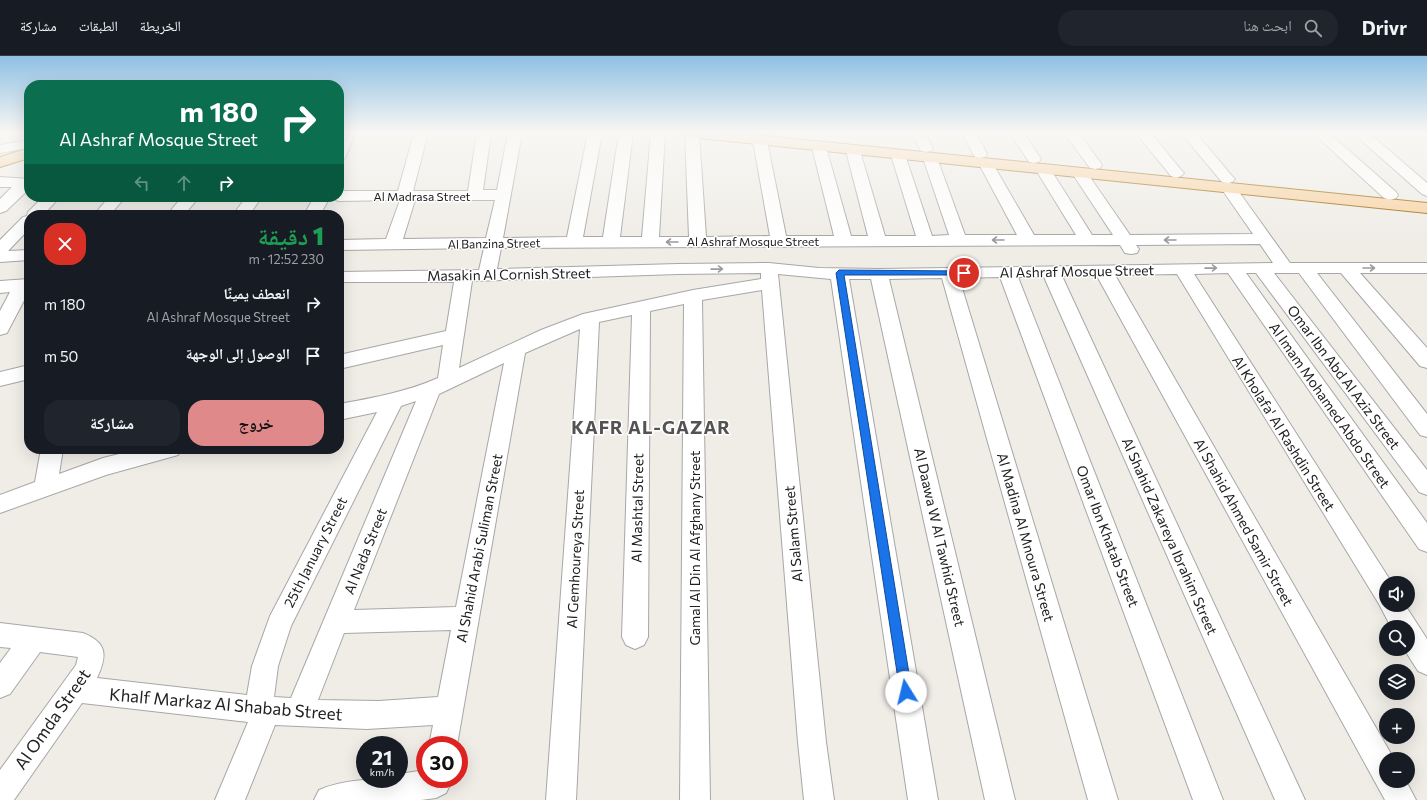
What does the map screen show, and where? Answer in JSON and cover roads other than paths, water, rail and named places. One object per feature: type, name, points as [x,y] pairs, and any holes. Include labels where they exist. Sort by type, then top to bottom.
[{"type":"main road","points":[[0,172],[12,168]]},
{"type":"main road","points":[[1056,168],[1080,173],[1390,195],[1427,199]]},
{"type":"main road","points":[[1123,168],[1176,173],[1228,183],[1427,208]]},
{"type":"street","points":[[392,244],[407,196],[413,168]]},
{"type":"street","points":[[475,195],[479,168]]},
{"type":"street","points":[[487,275],[509,168]]},
{"type":"street","points":[[574,242],[588,168]]},
{"type":"street","points":[[611,242],[621,168]]},
{"type":"street","points":[[650,242],[655,168]]},
{"type":"street","points":[[694,168],[698,242]]},
{"type":"street","points":[[765,168],[779,241]]},
{"type":"street","points":[[830,168],[844,241]]},
{"type":"street","points":[[861,168],[878,241]]},
{"type":"street","points":[[902,168],[926,241]]},
{"type":"street","points":[[933,168],[959,240]]},
{"type":"street","points":[[988,168],[1028,240]]},
{"type":"street","points":[[1041,168],[1087,240]]},
{"type":"street","points":[[1172,168],[1176,173]]},
{"type":"street","points":[[1216,168],[1228,183],[1265,239],[1294,268],[1427,429]]},
{"type":"street","points":[[1359,168],[1390,195]]},
{"type":"street","points":[[1400,168],[1427,191]]},
{"type":"street","points":[[1080,173],[1145,270]]},
{"type":"street","points":[[0,182],[24,184]]},
{"type":"street","points":[[0,208],[24,187]]},
{"type":"street","name":"Al Madrasa Street","points":[[344,196],[504,195]]},
{"type":"street","points":[[39,210],[47,202]]},
{"type":"street","points":[[106,210],[114,202]]},
{"type":"street","points":[[179,210],[187,202]]},
{"type":"street","points":[[0,250],[24,225]]},
{"type":"street","name":"Al Ashraf Mosque Street","points":[[650,242],[1265,239]]},
{"type":"street","name":"Al Banzina Street","points":[[344,245],[650,242]]},
{"type":"street","points":[[0,257],[24,255]]},
{"type":"street","name":"Al Ashraf Mosque Street","points":[[678,269],[770,276],[839,273],[1051,272],[1233,268],[1424,270]]},
{"type":"street","name":"Al Imam Mohamed Abdo Street","points":[[1233,268],[1427,542]]},
{"type":"street","name":"Omar Ibn Abd Al Aziz Street","points":[[1261,268],[1427,486]]},
{"type":"street","points":[[1346,268],[1427,361]]},
{"type":"street","name":"Masakin Al Cornish Street","points":[[344,277],[464,276],[678,269]]},
{"type":"street","name":"Al Kholafa' Al Rashdin Street","points":[[1182,269],[1379,585]]},
{"type":"street","name":"Al Shahid Ahmed Samir Street","points":[[1103,270],[1379,762]]},
{"type":"street","name":"Omar Ibn Khatab Street","points":[[1007,272],[1208,800]]},
{"type":"street","name":"Al Shahid Zakareya Ibrahim Street","points":[[1051,272],[1290,800]]},
{"type":"street","points":[[839,273],[923,800]]},
{"type":"street","name":"Al Madina Al Mnoura Street","points":[[949,273],[1104,800]]},
{"type":"street","name":"Al Daawa W Al Tawhid Street","points":[[879,274],[1000,800]]},
{"type":"street","name":"Al Nada Street","points":[[299,713],[336,622],[439,385],[454,336],[464,276]]},
{"type":"street","points":[[344,411],[393,401],[439,385],[548,334],[590,318],[693,296],[770,276]]},
{"type":"street","name":"Al Salam Street","points":[[770,276],[812,742],[819,800]]},
{"type":"street","points":[[0,287],[24,286]]},
{"type":"street","points":[[0,329],[24,289]]},
{"type":"street","name":"Gamal Al Din Al Afghany Street","points":[[693,296],[695,800]]},
{"type":"street","name":"Al Mashtal Street","points":[[635,637],[641,307]]},
{"type":"street","name":"Al Gemhoureya Street","points":[[561,800],[590,318]]},
{"type":"street","points":[[344,361],[454,336]]},
{"type":"street","name":"Al Shahid Arabi Suliman Street","points":[[445,736],[516,350]]},
{"type":"street","points":[[0,379],[24,373]]},
{"type":"street","name":"25th January Street","points":[[230,800],[263,710],[265,666],[279,624],[393,401]]},
{"type":"street","points":[[45,488],[51,454]]},
{"type":"street","points":[[3,507],[105,458],[134,454]]},
{"type":"street","points":[[336,622],[466,618]]},
{"type":"street","points":[[0,635],[34,639],[0,685]]},
{"type":"street","name":"Al Omda Street","points":[[0,795],[86,674],[91,662],[91,652],[84,645],[34,639]]},
{"type":"street","points":[[1415,643],[1427,662]]},
{"type":"street","name":"Khalf Markaz Al Shabab Street","points":[[75,689],[299,713],[357,715],[449,710]]},
{"type":"street","points":[[329,800],[427,788]]},
{"type":"street","points":[[1394,788],[1401,800]]},
{"type":"district","name":"KAFR AL-GAZAR","points":[[651,427]]}]
